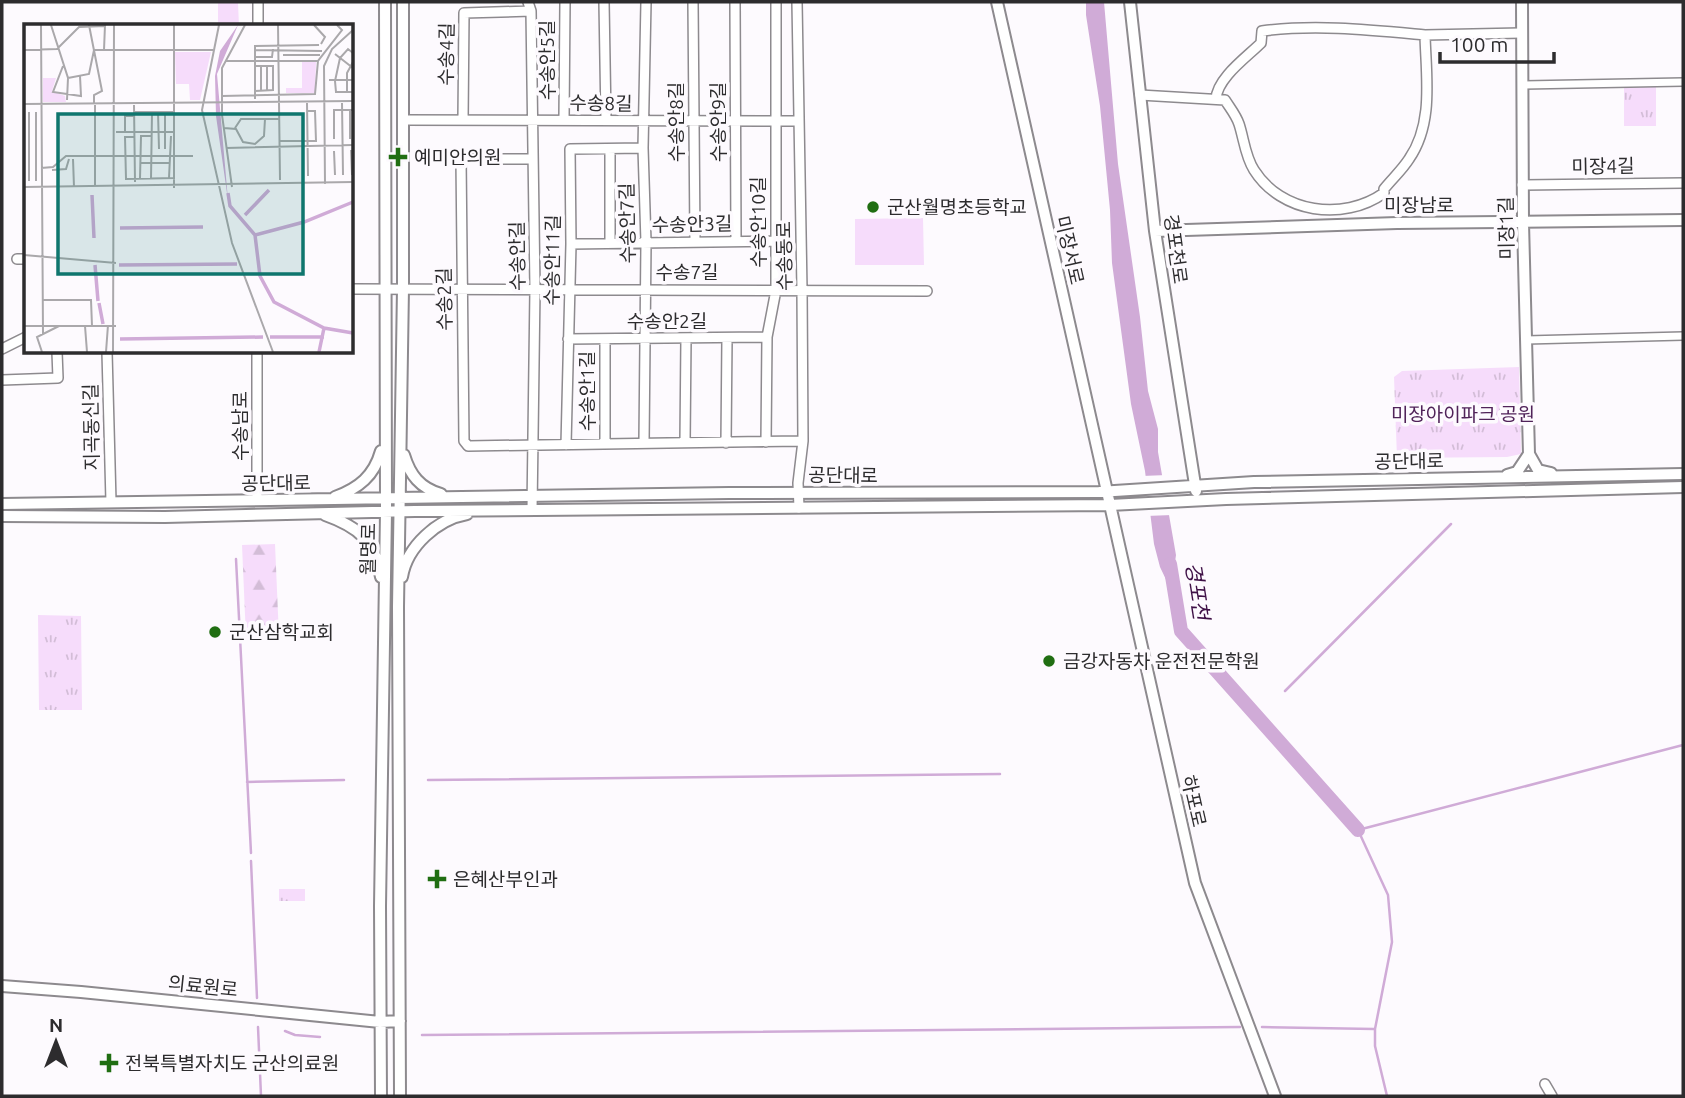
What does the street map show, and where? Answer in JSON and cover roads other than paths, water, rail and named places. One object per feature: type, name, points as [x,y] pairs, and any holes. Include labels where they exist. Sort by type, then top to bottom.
[{"type":"street","points":[[258,2],[258,24]]},
{"type":"street","name":"월명로","points":[[380,1096],[386,511],[385,2]]},
{"type":"street","points":[[400,498],[403,2]]},
{"type":"street","name":"수송안5길","points":[[564,120],[565,2]]},
{"type":"street","points":[[604,2],[606,120]]},
{"type":"street","name":"수송안7길","points":[[645,443],[646,242],[643,148],[646,2]]},
{"type":"street","name":"수송안8길","points":[[693,2],[695,242]]},
{"type":"street","name":"수송안9길","points":[[735,2],[736,241]]},
{"type":"street","name":"수송안10길","points":[[766,442],[767,337],[776,290],[776,2]]},
{"type":"street","name":"수송동로","points":[[797,2],[803,442],[799,508]]},
{"type":"street","name":"미장서로","points":[[997,2],[1110,505]]},
{"type":"street","name":"경포천로","points":[[1130,2],[1156,231],[1195,486],[1195,501]]},
{"type":"street","name":"미장1길","points":[[1522,2],[1522,223],[1529,454]]},
{"type":"street","name":"수송4길","points":[[463,120],[464,13],[530,7]]},
{"type":"street","name":"수송안길","points":[[530,7],[535,289],[532,510]]},
{"type":"street","points":[[1216,99],[1217,92],[1226,78],[1262,43],[1262,31],[1287,28],[1351,28],[1425,35],[1521,33]]},
{"type":"street","points":[[1140,95],[1225,100],[1238,121],[1254,170],[1274,193],[1304,207],[1321,210],[1356,207],[1384,193],[1384,189],[1415,149],[1426,112],[1425,35]]},
{"type":"street","points":[[1522,85],[1683,82]]},
{"type":"street","name":"수송8길","points":[[403,120],[799,121]]},
{"type":"street","name":"수송안11길","points":[[566,445],[571,243],[570,149],[643,148]]},
{"type":"street","points":[[610,149],[610,243]]},
{"type":"street","name":"수송2길","points":[[532,446],[468,446],[464,441],[461,159],[533,159]]},
{"type":"street","name":"미장4길","points":[[1522,185],[1683,183]]},
{"type":"street","name":"미장남로","points":[[1156,231],[1396,223],[1683,220]]},
{"type":"street","name":"수송안3길","points":[[571,243],[774,241]]},
{"type":"street","name":"수송7길","points":[[354,289],[927,291]]},
{"type":"street","points":[[1526,340],[1683,336]]},
{"type":"street","name":"수송안2길","points":[[568,339],[767,337]]},
{"type":"street","points":[[2,349],[24,338]]},
{"type":"street","points":[[685,442],[686,338]]},
{"type":"street","points":[[726,443],[727,338]]},
{"type":"street","name":"수송안1길","points":[[605,339],[605,444]]},
{"type":"street","points":[[2,380],[58,378],[57,354]]},
{"type":"street","name":"지곡동신길","points":[[107,354],[111,502]]},
{"type":"street","name":"수송남로","points":[[257,354],[257,500]]},
{"type":"street","points":[[401,436],[406,463],[421,485],[442,494],[468,497]]},
{"type":"street","points":[[318,500],[335,497],[360,485],[378,462],[384,438]]},
{"type":"street","name":"수송안1길","points":[[532,446],[803,442]]},
{"type":"street","points":[[1493,477],[1517,472],[1529,454],[1538,470],[1566,476]]},
{"type":"street","name":"공단대로","points":[[2,504],[799,492],[1106,492],[1254,482],[1683,474]]},
{"type":"street","name":"공단대로","points":[[2,516],[165,517],[386,511],[1110,505],[1683,487]]},
{"type":"street","name":"월명로","points":[[400,498],[400,1096]]},
{"type":"street","name":"하포로","points":[[1110,505],[1195,883],[1275,1096]]},
{"type":"street","points":[[398,607],[403,571],[426,535],[437,525],[459,515],[491,510]]},
{"type":"street","points":[[316,512],[347,523],[366,538],[373,549],[380,572],[384,607]]},
{"type":"street","name":"의료원로","points":[[2,986],[380,1022],[400,1021]]},
{"type":"street","points":[[1545,1084],[1552,1096]]},
{"type":"waterway","points":[[1285,691],[1451,524]]},
{"type":"waterway","points":[[236,559],[251,853]]},
{"type":"waterway","name":"경포천","points":[[1170,564],[1181,631],[1358,830]]},
{"type":"waterway","name":"경포천","points":[[1387,1096],[1375,1046],[1375,1029],[1392,942],[1388,895],[1358,830],[1683,745]]},
{"type":"waterway","points":[[428,780],[1000,774]]},
{"type":"waterway","points":[[247,782],[344,780]]},
{"type":"waterway","points":[[251,861],[257,998]]},
{"type":"waterway","points":[[258,1027],[261,1096]]},
{"type":"waterway","points":[[422,1035],[1240,1027]]},
{"type":"waterway","points":[[1262,1027],[1374,1029]]},
{"type":"waterway","points":[[285,1031],[295,1035],[320,1037]]},
{"type":"place","name":"예미안의원","points":[[398,157]]},
{"type":"place","name":"군산월명초등학교","points":[[873,207]]},
{"type":"place","name":"군산삼학교회","points":[[215,632]]},
{"type":"place","name":"금강자동차 운전전문학원","points":[[1049,661]]},
{"type":"place","name":"은혜산부인과","points":[[437,879]]},
{"type":"place","name":"전북특별자치도 군산의료원","points":[[109,1063]]},
{"type":"park label","name":"미장아이파크 공원","points":[[1463,414]]}]
